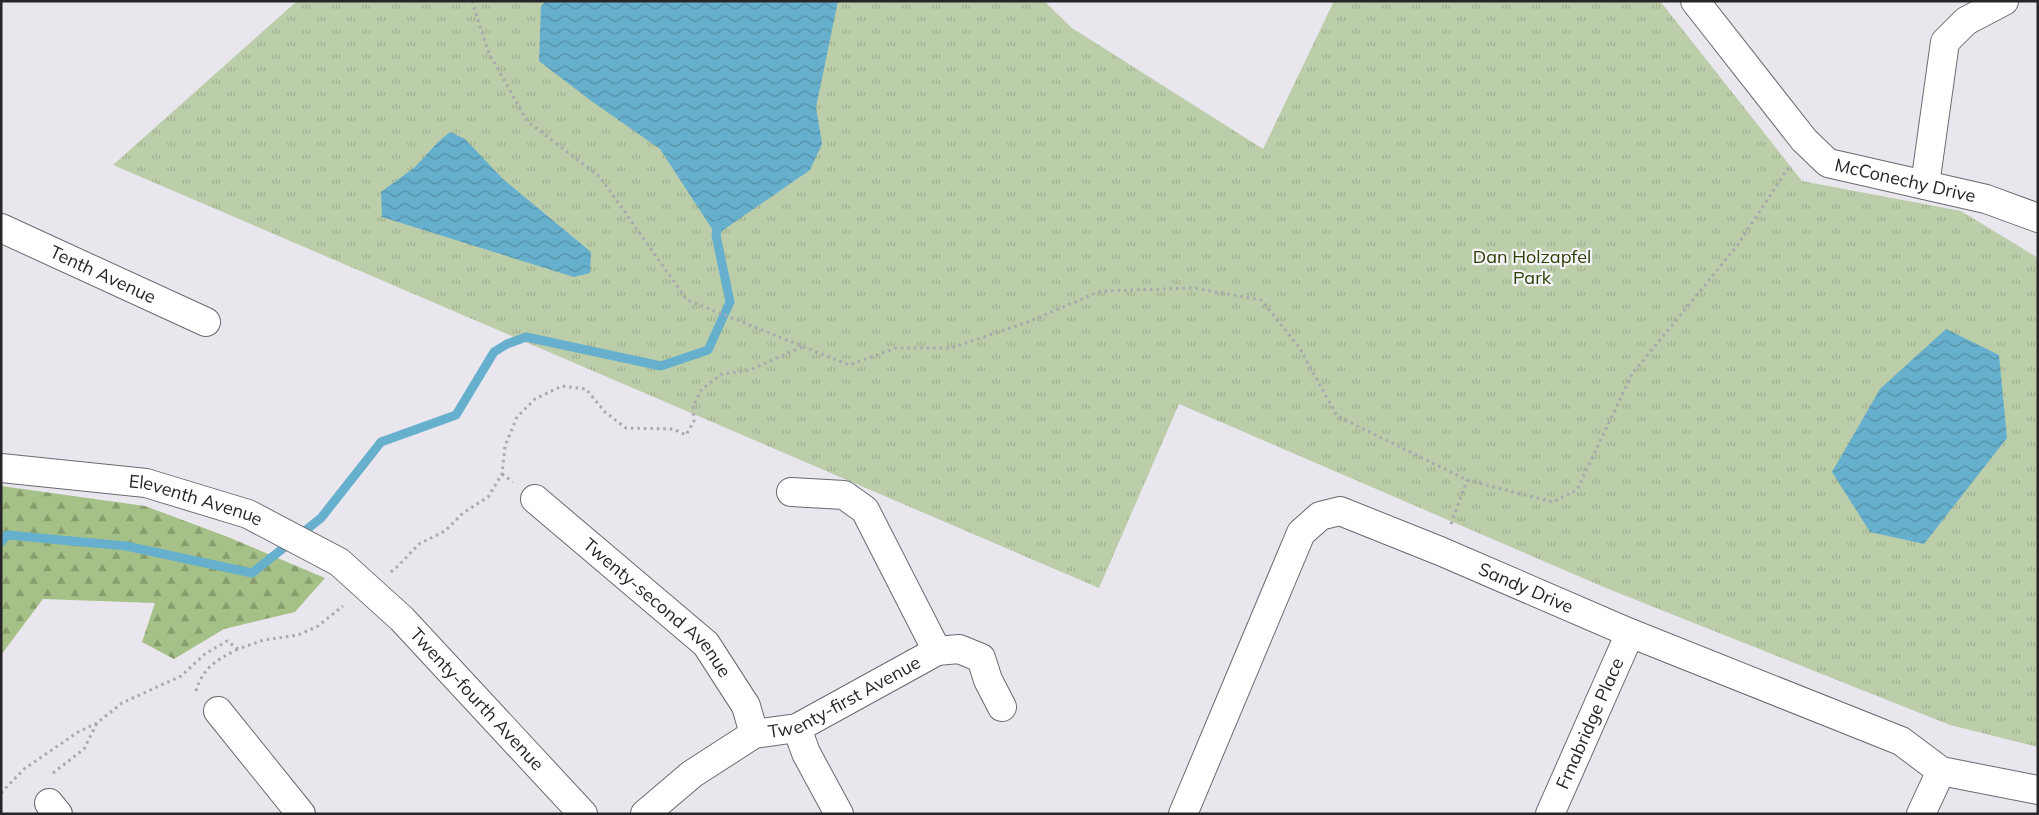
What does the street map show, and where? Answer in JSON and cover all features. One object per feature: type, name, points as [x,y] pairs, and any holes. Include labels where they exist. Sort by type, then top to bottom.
[{"type":"street","name":"McConechy Drive","points":[[1695,1],[1804,140],[1828,163],[1986,199],[2038,218]]},
{"type":"street","points":[[1925,185],[1945,42],[1966,21],[2004,1]]},
{"type":"street","name":"Tenth Avenue","points":[[1,228],[206,322]]},
{"type":"street","name":"Eleventh Avenue","points":[[1,468],[146,483],[248,514],[339,562],[368,588]]},
{"type":"street","points":[[790,492],[844,495],[865,510],[937,651]]},
{"type":"street","name":"Twenty-second Avenue","points":[[535,499],[706,644],[746,706],[754,734]]},
{"type":"street","name":"Sandy Drive","points":[[1183,814],[1300,533],[1320,516],[1340,511],[1440,550],[1630,633],[1901,741],[1941,771],[2038,790]]},
{"type":"street","name":"Twenty-fourth Avenue","points":[[368,588],[402,619],[583,814]]},
{"type":"street","name":"Frnabridge Place","points":[[1550,814],[1630,633]]},
{"type":"street","name":"Twenty-first Avenue","points":[[645,814],[692,774],[754,734],[797,728],[937,651],[959,650],[981,658],[988,680],[1002,707]]},
{"type":"street","points":[[218,710],[301,814]]},
{"type":"street","points":[[797,728],[806,753],[839,814]]},
{"type":"street","points":[[1921,814],[1941,771]]},
{"type":"path","points":[[472,1],[488,51],[526,121],[600,177],[686,300],[849,365],[896,348],[951,348],[1028,322],[1101,291],[1194,288],[1261,300],[1299,347],[1337,416],[1467,480],[1553,502],[1577,490],[1632,374],[1737,246],[1782,178],[1804,140]]},
{"type":"path","points":[[218,710],[196,692],[200,677],[213,662],[238,648],[264,640],[298,635],[318,626],[334,612],[398,566],[418,544],[446,531],[463,513],[488,497],[502,474],[506,446],[517,417],[535,399],[562,386],[586,389],[605,412],[626,428],[673,429],[686,435],[694,421],[693,406],[702,389],[722,374],[750,370],[804,346]]},
{"type":"path","points":[[1440,550],[1467,480]]},
{"type":"path","points":[[1,793],[24,769],[78,732],[97,722],[122,703],[181,676],[205,654],[227,641],[238,648]]},
{"type":"path","points":[[84,749],[97,722]]},
{"type":"green space","name":"Dan Holzapfel Park","points":[[297,1],[1044,1],[1072,28],[1263,149],[1334,1],[1660,1],[1802,181],[1961,211],[2038,258],[2038,747],[1950,725],[1606,588],[1179,404],[1099,588],[113,165]]},
{"type":"green space","points":[[1,486],[145,506],[228,537],[325,578],[295,612],[224,629],[174,659],[142,642],[155,603],[43,599],[1,655]]},
{"type":"water","points":[[546,1],[838,1],[816,107],[822,144],[810,170],[716,235],[660,149],[590,100],[539,61],[541,6]]},
{"type":"water","points":[[450,132],[465,139],[503,179],[591,252],[590,273],[574,277],[382,217],[381,192],[415,167]]},
{"type":"water","points":[[1946,329],[1999,355],[2007,438],[1924,544],[1870,532],[1832,472],[1880,389]]},
{"type":"waterway","points":[[1,542],[7,535],[126,546],[252,573],[321,518],[381,442],[456,415],[494,352],[507,344],[526,337],[661,366],[708,350],[730,302],[716,235],[718,225]]}]
